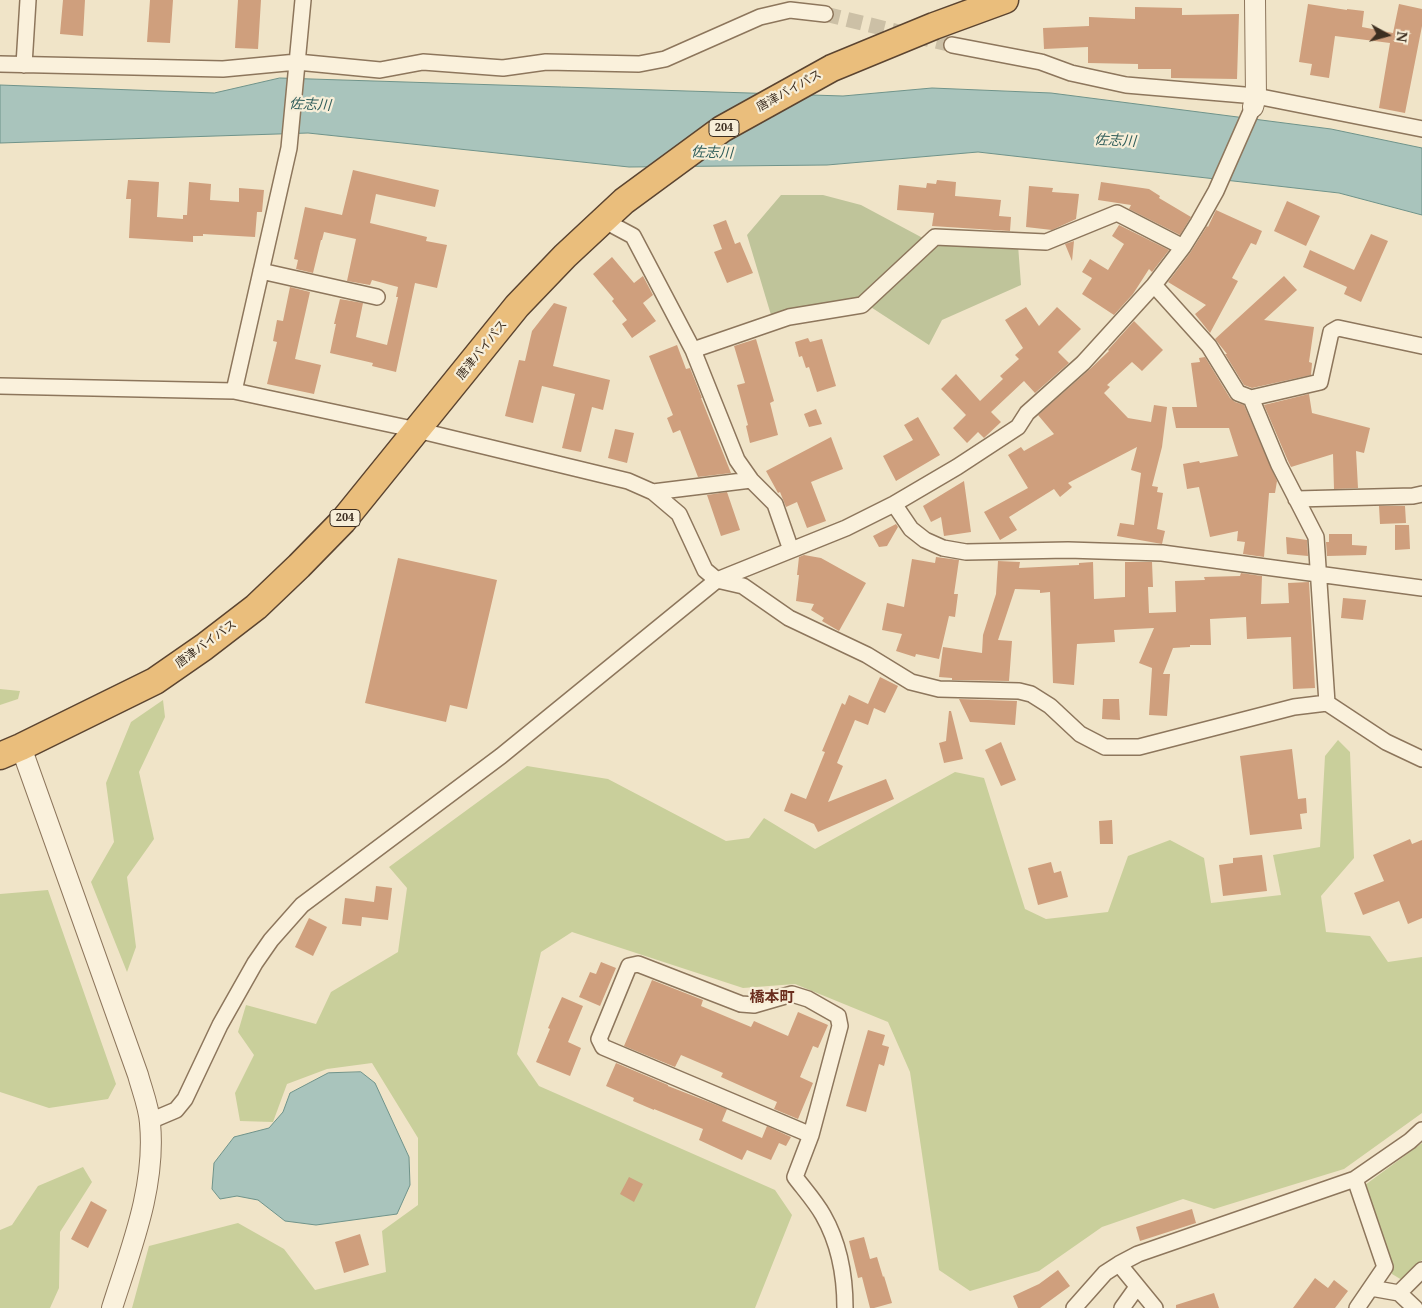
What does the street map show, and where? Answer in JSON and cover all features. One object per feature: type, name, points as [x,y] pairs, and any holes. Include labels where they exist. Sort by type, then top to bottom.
[{"type":"highway","name":"唐津バイパス","points":[[11,751],[155,680],[204,648],[256,607],[343,521],[517,306],[565,256],[624,201],[722,129],[832,68],[942,23],[1005,0]]},
{"type":"street","points":[[24,65],[28,0]]},
{"type":"street","points":[[234,391],[289,148],[303,0]]},
{"type":"street","points":[[150,1121],[176,1110],[185,1098],[220,1025],[255,963],[271,940],[302,906],[501,756],[717,580],[846,528],[894,504],[1018,427],[1027,413],[1083,363],[1154,286],[1183,247],[1216,191],[1254,102],[1255,0]]},
{"type":"street","points":[[0,64],[223,69],[297,62],[380,70],[423,62],[503,68],[546,62],[639,64],[665,59],[760,17],[790,10],[826,14]]},
{"type":"street","points":[[952,45],[1041,62],[1071,73],[1126,85],[1254,102],[1422,128]]},
{"type":"street","points":[[693,350],[789,317],[862,305],[936,237],[1046,242],[1117,213],[1183,247]]},
{"type":"street","points":[[603,220],[632,236],[693,350],[737,460],[751,480],[775,504],[791,550]]},
{"type":"street","points":[[261,271],[377,297]]},
{"type":"street","points":[[1154,286],[1209,346],[1238,393],[1251,398],[1320,382],[1331,332],[1338,328],[1422,346]]},
{"type":"street","points":[[0,386],[234,391],[417,430],[628,481],[653,492],[679,514],[706,570],[717,580],[743,586],[789,618],[868,655],[911,682],[939,689],[1019,691],[1031,694],[1050,706],[1080,734],[1105,747],[1139,747],[1294,707],[1326,704],[1386,742],[1422,759]]},
{"type":"street","points":[[1251,398],[1279,465],[1316,537],[1326,704]]},
{"type":"street","points":[[653,492],[751,480]]},
{"type":"street","points":[[1296,499],[1413,496],[1422,494]]},
{"type":"street","points":[[894,504],[911,529],[925,540],[943,548],[966,552],[1068,550],[1162,553],[1422,588]]},
{"type":"street","points":[[11,751],[138,1075],[150,1121],[152,1159],[143,1206],[112,1308]]},
{"type":"street","points":[[810,1136],[603,1047],[599,1039],[629,966],[638,964],[741,1004],[754,1005],[792,994],[808,999],[838,1016],[840,1026],[810,1136],[795,1177],[823,1215],[838,1248],[845,1284],[845,1308]]},
{"type":"street","points":[[1074,1308],[1105,1273],[1138,1254],[1355,1180],[1410,1141],[1422,1130]]},
{"type":"street","points":[[1355,1180],[1385,1267],[1357,1308]]},
{"type":"street","points":[[1119,1264],[1155,1308]]},
{"type":"street","points":[[1399,1294],[1422,1270]]},
{"type":"street","points":[[1122,1308],[1137,1287]]},
{"type":"street","points":[[1371,1288],[1399,1294],[1415,1308]]},
{"type":"green space","points":[[781,195],[823,195],[861,205],[934,244],[1018,245],[1021,285],[942,320],[929,345],[860,300],[771,315],[747,235]]},
{"type":"green space","points":[[0,689],[20,691],[18,699],[0,705]]},
{"type":"green space","points":[[163,700],[165,717],[139,772],[154,839],[127,877],[136,947],[127,972],[91,882],[114,842],[106,783],[131,722]]},
{"type":"green space","points":[[1338,740],[1350,752],[1354,858],[1321,896],[1326,932],[1370,936],[1388,962],[1422,957],[1422,1113],[1344,1169],[1214,1209],[1183,1199],[1102,1227],[1039,1271],[970,1291],[939,1270],[910,1072],[888,1022],[795,984],[743,988],[572,932],[541,952],[517,1054],[539,1086],[775,1190],[792,1215],[755,1308],[132,1308],[149,1246],[238,1223],[284,1249],[315,1290],[386,1272],[382,1231],[418,1205],[418,1138],[372,1063],[327,1069],[287,1084],[273,1122],[240,1121],[235,1093],[254,1055],[238,1032],[246,1005],[316,1024],[331,992],[398,952],[407,888],[389,867],[527,766],[608,779],[726,841],[749,838],[764,818],[815,849],[955,772],[984,778],[1025,909],[1046,919],[1108,912],[1128,856],[1170,840],[1204,858],[1211,903],[1281,895],[1273,855],[1320,847],[1325,756]]},
{"type":"green space","points":[[48,890],[116,1084],[108,1099],[49,1108],[0,1092],[0,894]]},
{"type":"green space","points":[[1422,1143],[1422,1260],[1402,1280],[1392,1274],[1365,1185]]},
{"type":"green space","points":[[83,1167],[92,1182],[60,1232],[59,1288],[50,1308],[0,1308],[0,1230],[12,1225],[38,1186]]},
{"type":"water","name":"佐志川","points":[[280,78],[843,96],[932,88],[1051,93],[1331,129],[1422,148],[1422,215],[1339,193],[978,152],[827,165],[629,167],[308,133],[0,143],[0,85],[214,93]]},
{"type":"water","points":[[361,1072],[375,1083],[409,1157],[410,1185],[397,1214],[316,1225],[285,1221],[258,1200],[237,1196],[220,1199],[212,1189],[214,1163],[234,1137],[269,1128],[283,1112],[290,1093],[328,1073]]},
{"type":"building","points":[[63,0],[85,0],[83,36],[60,34]]},
{"type":"building","points":[[150,0],[173,0],[170,43],[147,42]]},
{"type":"building","points":[[238,0],[261,0],[258,49],[235,48]]},
{"type":"building","points":[[1308,4],[1364,11],[1362,27],[1393,33],[1399,4],[1422,9],[1422,26],[1405,113],[1379,108],[1390,43],[1335,36],[1329,78],[1310,75],[1312,64],[1299,62]]},
{"type":"building","points":[[1135,7],[1182,8],[1182,15],[1239,14],[1237,79],[1171,78],[1171,69],[1138,69],[1138,64],[1088,63],[1088,47],[1044,49],[1043,28],[1089,26],[1089,17],[1135,19]]},
{"type":"building","points":[[353,170],[439,190],[435,207],[376,194],[370,223],[427,237],[426,241],[447,245],[437,288],[415,283],[396,372],[372,366],[373,363],[330,353],[340,299],[363,303],[356,337],[387,345],[398,297],[396,297],[398,287],[372,280],[370,285],[347,281],[356,239],[324,232],[313,273],[296,269],[298,260],[294,259],[305,207],[342,215]]},
{"type":"building","points":[[128,180],[159,182],[157,217],[183,219],[183,215],[187,215],[189,182],[211,184],[210,200],[239,202],[239,188],[264,190],[262,212],[257,212],[255,237],[203,234],[203,236],[193,236],[193,242],[129,238],[131,199],[126,199]]},
{"type":"building","points":[[937,180],[956,182],[955,196],[1001,200],[999,216],[1011,217],[1010,231],[932,226],[934,213],[897,210],[899,185],[926,188],[927,183],[936,184]]},
{"type":"building","points":[[1101,182],[1149,189],[1160,196],[1159,198],[1191,217],[1180,235],[1129,209],[1131,205],[1098,200]]},
{"type":"building","points":[[1029,186],[1053,188],[1052,192],[1079,194],[1076,219],[1052,230],[1026,227]]},
{"type":"building","points":[[1287,201],[1320,216],[1306,246],[1274,231]]},
{"type":"building","points":[[1216,210],[1262,231],[1256,245],[1251,243],[1232,278],[1238,281],[1210,333],[1195,314],[1206,305],[1168,282],[1208,227]]},
{"type":"building","points":[[726,220],[735,244],[740,242],[753,273],[727,283],[714,252],[722,249],[713,225]]},
{"type":"building","points":[[1119,225],[1169,250],[1152,272],[1149,269],[1133,294],[1114,315],[1082,294],[1092,278],[1082,272],[1090,259],[1108,270],[1124,244],[1112,236]]},
{"type":"building","points":[[1371,234],[1388,241],[1361,302],[1344,294],[1347,287],[1303,267],[1310,250],[1354,270]]},
{"type":"building","points":[[1074,241],[1072,261],[1065,244]]},
{"type":"building","points":[[612,257],[634,283],[643,276],[653,295],[643,303],[656,321],[632,338],[622,324],[627,320],[612,301],[614,299],[593,274]]},
{"type":"building","points":[[1284,276],[1297,290],[1264,320],[1314,327],[1309,362],[1312,363],[1311,375],[1252,388],[1244,385],[1225,354],[1227,354],[1215,339]]},
{"type":"building","points":[[290,287],[310,292],[295,359],[321,365],[314,394],[267,384],[277,342],[273,341],[277,320],[283,321]]},
{"type":"building","points":[[554,303],[567,307],[553,366],[610,380],[603,410],[592,407],[581,452],[562,448],[575,394],[542,386],[533,423],[505,416],[519,360],[525,361],[532,331]]},
{"type":"building","points":[[1026,307],[1039,326],[1057,307],[1081,329],[1058,352],[1069,363],[1035,393],[1024,381],[991,412],[1001,422],[984,438],[978,432],[967,443],[953,428],[966,415],[941,389],[956,374],[980,401],[1003,379],[1000,376],[1019,359],[1015,355],[1023,348],[1005,320]]},
{"type":"building","points":[[1134,321],[1163,350],[1142,371],[1132,362],[1107,385],[1110,387],[1104,393],[1128,418],[1151,422],[1154,405],[1167,407],[1162,447],[1152,486],[1158,487],[1157,492],[1163,493],[1157,529],[1165,531],[1162,544],[1117,536],[1120,523],[1134,525],[1141,473],[1131,470],[1137,447],[1068,483],[1072,487],[1060,497],[1054,489],[1009,517],[1017,530],[1000,540],[984,512],[1028,488],[1008,455],[1021,447],[1024,451],[1054,434],[1038,415],[1109,351]]},
{"type":"building","points":[[808,338],[810,342],[822,339],[836,386],[817,392],[809,367],[806,368],[802,356],[799,357],[795,342]]},
{"type":"building","points":[[756,339],[774,401],[770,403],[778,435],[750,443],[746,426],[748,425],[737,385],[745,383],[734,346]]},
{"type":"building","points":[[677,345],[686,369],[690,368],[731,473],[698,477],[680,430],[673,433],[667,418],[673,415],[649,356]]},
{"type":"building","points":[[1205,357],[1230,398],[1244,405],[1277,481],[1275,493],[1269,493],[1264,557],[1243,554],[1245,542],[1237,541],[1238,531],[1210,537],[1199,487],[1187,489],[1183,464],[1238,456],[1229,428],[1176,428],[1172,407],[1197,407],[1191,363],[1200,362],[1199,358]]},
{"type":"building","points":[[1309,394],[1312,413],[1370,428],[1364,453],[1356,451],[1358,488],[1334,489],[1333,454],[1291,467],[1264,405]]},
{"type":"building","points":[[816,409],[822,424],[809,427],[804,414]]},
{"type":"building","points":[[918,417],[940,455],[896,481],[883,456],[913,440],[904,425]]},
{"type":"building","points":[[615,429],[634,433],[627,463],[608,458]]},
{"type":"building","points":[[831,437],[843,469],[811,482],[826,521],[807,528],[797,502],[786,507],[780,492],[778,493],[766,471]]},
{"type":"building","points":[[964,481],[971,532],[944,536],[941,517],[931,522],[923,506]]},
{"type":"building","points":[[727,492],[740,530],[721,536],[707,495]]},
{"type":"building","points":[[1379,506],[1405,506],[1406,523],[1380,524]]},
{"type":"building","points":[[896,524],[898,527],[887,546],[879,547],[873,536]]},
{"type":"building","points":[[1395,525],[1409,525],[1410,549],[1395,550]]},
{"type":"building","points":[[1329,534],[1352,534],[1352,545],[1367,546],[1366,555],[1327,556],[1326,542],[1329,542]]},
{"type":"building","points":[[1286,537],[1307,540],[1308,556],[1287,554]]},
{"type":"building","points":[[804,555],[821,558],[866,583],[839,631],[822,621],[824,618],[811,610],[814,604],[796,601],[799,557]]},
{"type":"building","points":[[936,557],[959,560],[954,594],[958,594],[955,617],[949,616],[939,659],[916,654],[915,657],[896,651],[902,634],[882,630],[887,603],[904,607],[912,559],[935,563]]},
{"type":"building","points":[[398,558],[497,580],[467,709],[450,705],[446,722],[365,703]]},
{"type":"building","points":[[998,561],[1020,562],[1019,568],[1079,565],[1079,563],[1093,562],[1094,599],[1125,597],[1125,562],[1152,562],[1153,587],[1148,587],[1149,613],[1176,612],[1175,581],[1205,580],[1204,577],[1240,576],[1241,573],[1262,576],[1261,604],[1289,603],[1288,583],[1309,582],[1315,688],[1293,689],[1291,637],[1247,639],[1246,617],[1210,619],[1211,645],[1190,645],[1190,647],[1173,648],[1163,674],[1170,674],[1167,716],[1149,715],[1152,668],[1139,663],[1154,628],[1114,630],[1115,642],[1077,644],[1074,685],[1053,683],[1050,592],[1040,593],[1040,590],[1015,589],[998,640],[1012,641],[1009,681],[952,680],[952,678],[939,677],[943,647],[982,653],[983,635],[996,594]]},
{"type":"building","points":[[1343,598],[1366,600],[1363,620],[1341,618]]},
{"type":"building","points":[[880,677],[898,686],[885,713],[874,708],[868,725],[855,720],[837,763],[843,766],[828,802],[886,779],[894,799],[818,832],[814,824],[784,811],[791,793],[806,799],[825,752],[822,751],[842,703],[845,705],[849,695],[868,704]]},
{"type":"building","points":[[959,699],[1017,701],[1015,725],[970,722]]},
{"type":"building","points":[[1103,699],[1119,699],[1120,720],[1102,719]]},
{"type":"building","points":[[949,711],[951,711],[963,759],[944,763],[939,743],[946,741]]},
{"type":"building","points":[[1001,742],[1016,780],[1001,786],[985,750]]},
{"type":"building","points":[[1292,749],[1298,799],[1306,798],[1307,813],[1300,814],[1302,829],[1250,835],[1240,756]]},
{"type":"building","points":[[1112,820],[1113,844],[1100,844],[1099,821]]},
{"type":"building","points":[[1410,839],[1412,844],[1422,840],[1422,918],[1408,924],[1399,901],[1363,915],[1354,893],[1384,881],[1373,855]]},
{"type":"building","points":[[1262,855],[1267,891],[1223,896],[1219,865],[1233,863],[1233,858]]},
{"type":"building","points":[[1051,862],[1054,873],[1061,871],[1068,897],[1038,905],[1028,868]]},
{"type":"building","points":[[376,886],[392,888],[388,920],[362,917],[361,926],[342,924],[345,898],[374,902]]},
{"type":"building","points":[[309,918],[327,927],[313,956],[295,947]]},
{"type":"building","points":[[601,962],[616,968],[600,1006],[579,997],[590,972],[596,974]]},
{"type":"building","points":[[652,980],[703,1000],[701,1006],[751,1027],[754,1021],[788,1036],[798,1012],[828,1025],[818,1048],[813,1046],[800,1077],[813,1083],[798,1119],[774,1109],[777,1102],[721,1077],[723,1073],[681,1055],[675,1067],[624,1046]]},
{"type":"building","points":[[562,997],[583,1006],[568,1042],[581,1048],[570,1076],[536,1062]]},
{"type":"building","points":[[868,1030],[885,1035],[882,1045],[889,1047],[884,1066],[879,1064],[866,1112],[846,1106]]},
{"type":"building","points":[[616,1063],[727,1109],[722,1121],[762,1138],[767,1126],[791,1137],[786,1146],[779,1143],[771,1160],[747,1150],[742,1160],[699,1140],[703,1129],[633,1101],[634,1098],[606,1086]]},
{"type":"building","points":[[629,1177],[643,1184],[634,1202],[620,1194]]},
{"type":"building","points":[[91,1201],[107,1210],[88,1248],[71,1239]]},
{"type":"building","points":[[1192,1209],[1196,1223],[1140,1241],[1136,1227]]},
{"type":"building","points":[[360,1234],[369,1265],[344,1273],[335,1242]]},
{"type":"building","points":[[864,1237],[870,1259],[877,1257],[892,1303],[874,1308],[870,1308],[862,1277],[858,1278],[849,1241]]},
{"type":"building","points":[[1058,1270],[1070,1286],[1040,1308],[1018,1308],[1013,1296],[1039,1284]]},
{"type":"building","points":[[1315,1278],[1328,1288],[1334,1280],[1348,1291],[1335,1308],[1293,1308]]},
{"type":"building","points":[[1214,1293],[1219,1308],[1176,1308],[1176,1305]]},
{"type":"tunnel","points":[[825,14],[952,45]]},
{"type":"district","name":"橋本町","points":[[772,998]]}]
